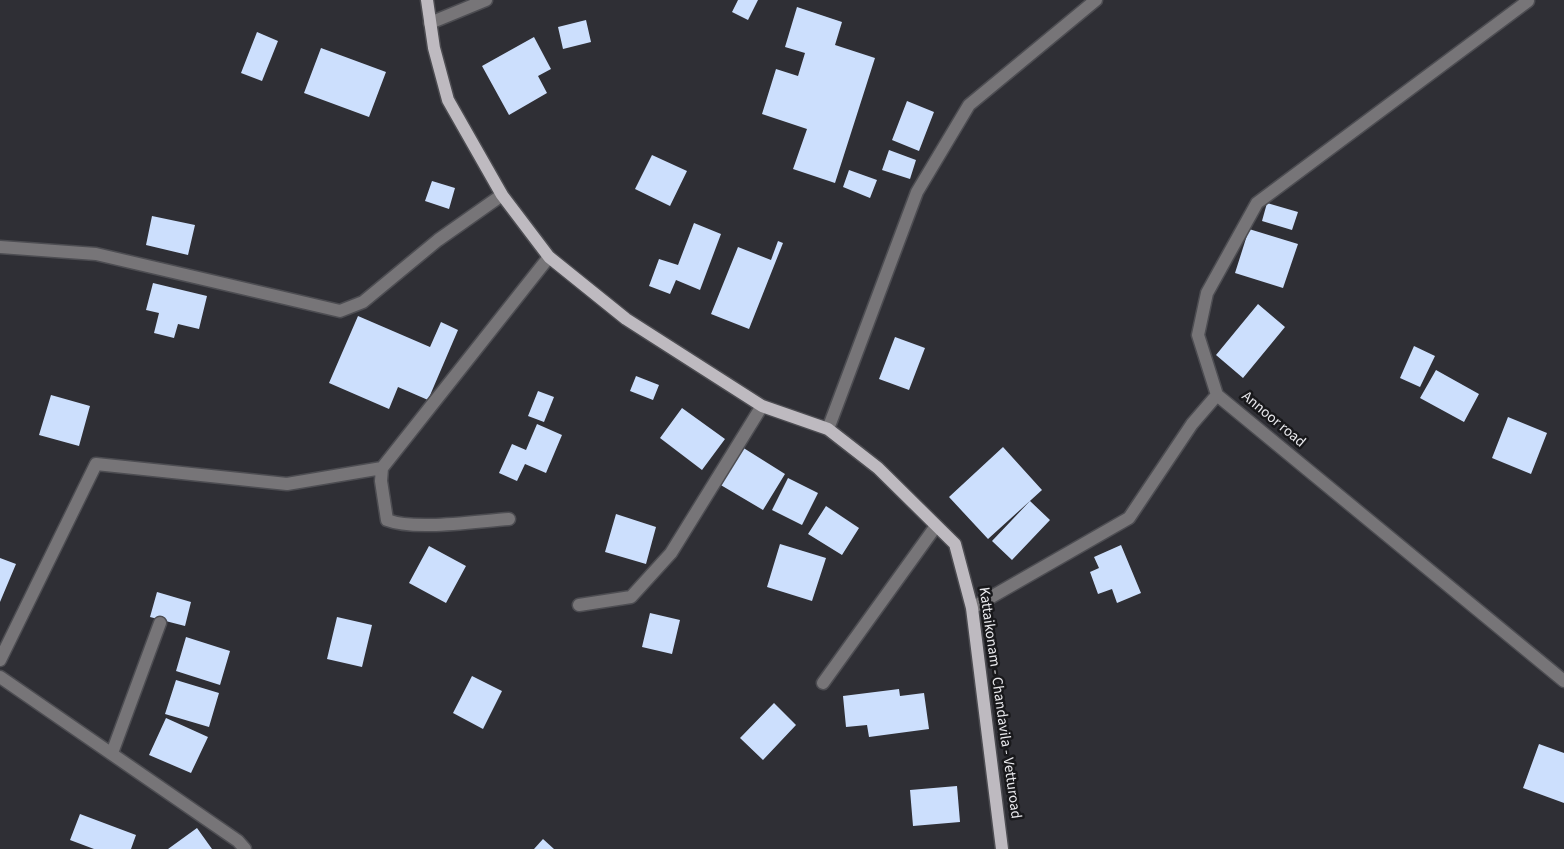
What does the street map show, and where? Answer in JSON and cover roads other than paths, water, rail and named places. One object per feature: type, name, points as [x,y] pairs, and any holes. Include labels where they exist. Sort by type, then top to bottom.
[{"type":"main road","name":"Kattaikonam - Chandavila - Vetturoad","points":[[427,0],[434,48],[448,100],[502,195],[549,257],[626,318],[762,406],[828,429],[878,468],[955,544],[972,608],[1002,849]]},
{"type":"street","points":[[430,23],[486,0]]},
{"type":"street","points":[[828,429],[918,192],[968,105],[1096,0]]},
{"type":"street","points":[[1217,395],[1198,335],[1206,293],[1257,204],[1528,1]]},
{"type":"street","points":[[0,247],[96,254],[340,311],[363,302],[438,240],[502,195]]},
{"type":"street","points":[[508,519],[424,524],[398,524],[387,520],[381,481],[382,468],[549,257]]},
{"type":"street","name":"Annoor road","points":[[972,608],[1129,518],[1192,424],[1217,395],[1562,675]]},
{"type":"street","points":[[579,605],[631,597],[671,553],[762,406]]},
{"type":"street","points":[[0,660],[96,464],[287,484],[382,468]]},
{"type":"street","points":[[823,683],[936,526]]},
{"type":"street","points":[[112,753],[160,623]]},
{"type":"street","points":[[0,677],[238,841],[245,849]]}]
